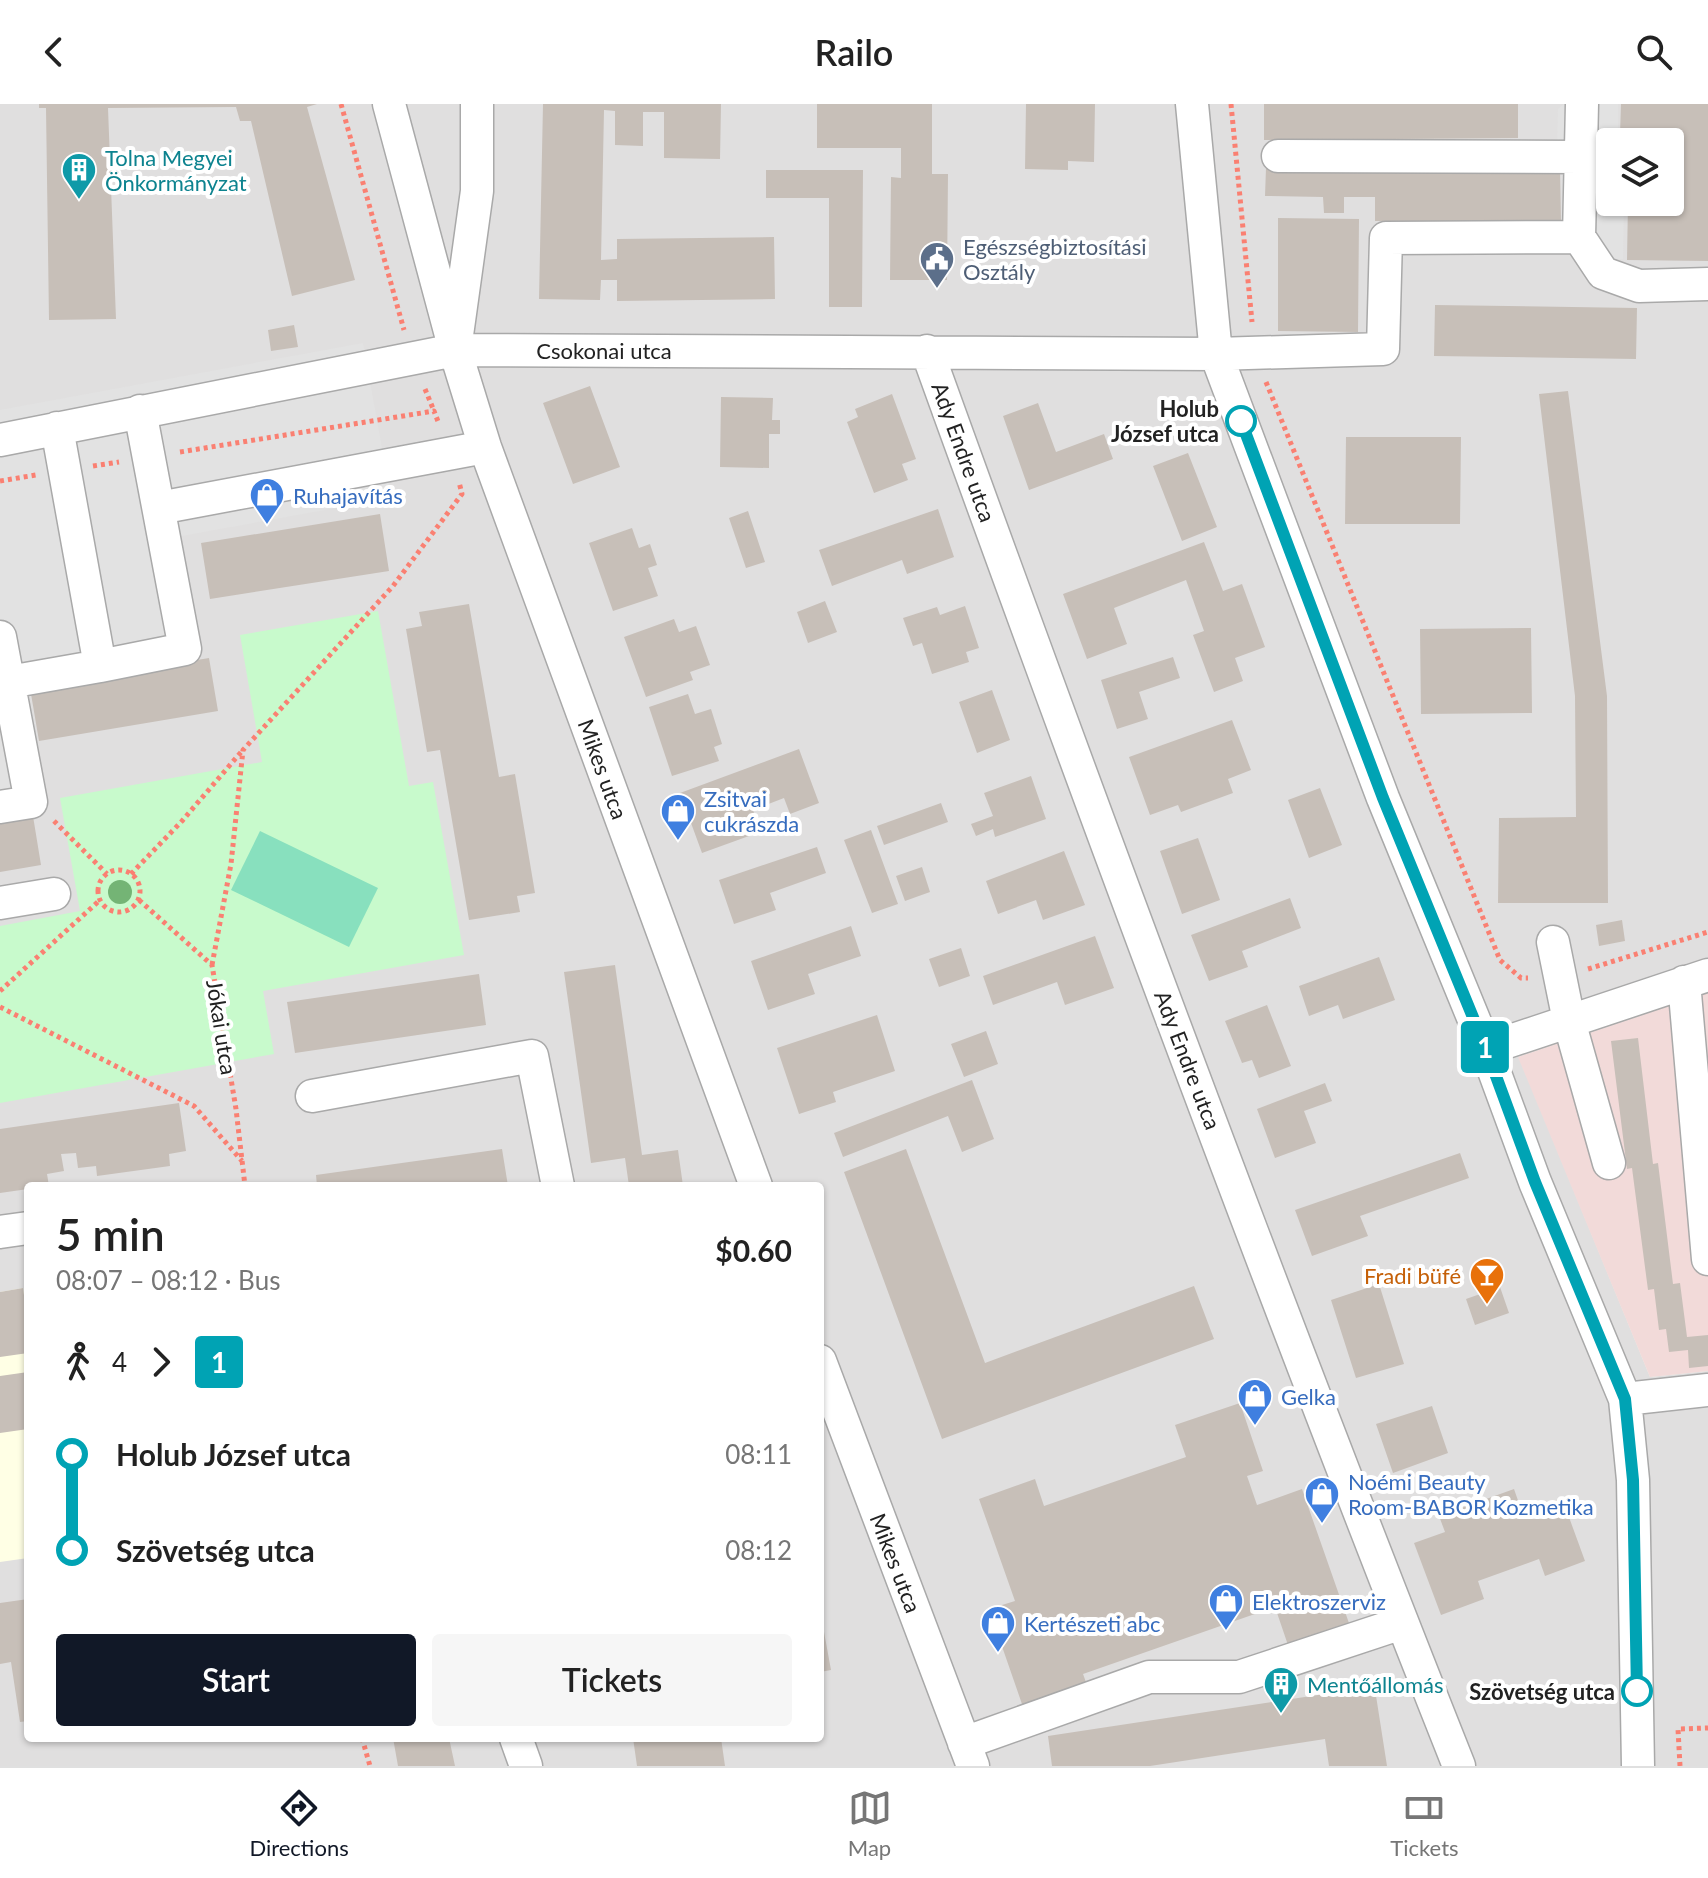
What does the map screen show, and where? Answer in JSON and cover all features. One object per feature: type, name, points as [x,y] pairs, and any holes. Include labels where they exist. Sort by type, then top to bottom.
[{"type":"street","name":"Mikes utca","points":[[389,104],[455,350],[485,447],[755,1182]]},
{"type":"street","name":"Mikes utca","points":[[455,350],[477,191],[477,104]]},
{"type":"street","points":[[1192,104],[1216,354],[1383,798],[1486,1049],[1535,1182],[1625,1399],[1633,1480],[1638,1766]]},
{"type":"street","points":[[1582,104],[1579,237],[1603,273],[1639,286],[1708,284]]},
{"type":"street","points":[[1278,156],[1581,157]]},
{"type":"street","name":"Csokonai utca","points":[[0,440],[455,350],[1216,354],[1383,349],[1386,238],[1579,237]]},
{"type":"street","name":"Ady Endre utca","points":[[927,351],[1089,799],[1459,1766]]},
{"type":"street","points":[[9,682],[185,649],[140,411]]},
{"type":"street","points":[[57,428],[100,666]]},
{"type":"street","points":[[159,508],[485,447]]},
{"type":"street","points":[[0,637],[9,682],[15,801]]},
{"type":"street","points":[[0,903],[54,894]]},
{"type":"street","points":[[1553,942],[1569,1021],[1609,1163]]},
{"type":"street","points":[[1486,1049],[1696,978],[1708,1259]]},
{"type":"street","points":[[312,1096],[532,1056],[557,1182]]},
{"type":"street","points":[[0,1232],[24,1229]]},
{"type":"street","name":"Mikes utca","points":[[824,1375],[968,1754]]},
{"type":"street","points":[[1625,1399],[1708,1390]]},
{"type":"street","points":[[968,1754],[1149,1677],[1239,1677],[1402,1623]]},
{"type":"street","points":[[517,1742],[526,1766]]},
{"type":"path","points":[[131,874],[393,586],[462,494],[450,454],[412,358],[341,104]]},
{"type":"path","points":[[1231,104],[1255,353],[1500,960],[1521,978],[1559,978],[1708,932]]},
{"type":"path","points":[[0,481],[434,411]]},
{"type":"path","points":[[212,965],[231,864],[243,750]]},
{"type":"path","points":[[15,801],[107,874]]},
{"type":"path","points":[[120,870],[131,874],[137,881],[139,900],[127,911],[111,911],[100,900],[98,885],[107,874],[120,870]]},
{"type":"path","points":[[0,991],[100,900]]},
{"type":"path","name":"Jókai utca","points":[[139,900],[212,965],[244,1182]]},
{"type":"path","points":[[0,1007],[194,1106],[242,1162]]},
{"type":"path","points":[[1680,1766],[1678,1729],[1708,1728]]},
{"type":"path","points":[[363,1742],[370,1766]]},
{"type":"shaded area","points":[[0,104],[1708,104],[1708,993],[1519,1057],[1650,1377],[1708,1371],[1708,1766],[0,1766]]},
{"type":"shaded area","points":[[1564,104],[1618,104],[1618,128],[1596,128],[1596,216],[1624,216],[1623,259],[1601,260],[1579,227],[1581,131],[1557,146],[1558,109]]},
{"type":"shaded area","points":[[363,343],[391,498],[165,539],[185,649],[9,682],[31,802],[0,807],[0,410]]},
{"type":"shaded area","points":[[1708,993],[1708,1371],[1650,1377],[1518,1057]]},
{"type":"shaded area","points":[[23,1288],[24,1295],[24,1559],[0,1562],[0,1292]]},
{"type":"green space","points":[[378,611],[409,786],[433,782],[464,955],[263,991],[274,1054],[0,1103],[0,926],[80,911],[60,798],[262,762],[240,635]]},
{"type":"green space","points":[[260,831],[378,888],[349,947],[231,890]]},
{"type":"building","name":"Tolna Megyei Önkormányzat","points":[[39,104],[317,104],[307,107],[355,280],[292,296],[251,121],[240,121],[236,107],[108,108],[116,319],[49,320],[46,108],[39,108]]},
{"type":"building","points":[[543,104],[721,104],[720,159],[664,158],[664,112],[643,112],[643,146],[615,145],[615,111],[604,110],[601,260],[617,259],[617,239],[774,237],[775,299],[617,301],[617,280],[601,280],[600,300],[539,299]]},
{"type":"building","points":[[817,104],[932,104],[932,174],[948,174],[947,280],[890,280],[891,177],[901,178],[901,148],[817,148]]},
{"type":"building","points":[[1026,104],[1095,104],[1094,162],[1068,161],[1068,170],[1025,169]]},
{"type":"building","points":[[1264,104],[1518,104],[1518,138],[1264,140]]},
{"type":"building","points":[[1621,104],[1708,104],[1708,261],[1627,260],[1628,216],[1684,216],[1684,128],[1620,128]]},
{"type":"building","points":[[1266,168],[1560,169],[1561,222],[1375,221],[1375,197],[1344,197],[1344,213],[1324,213],[1323,197],[1265,196]]},
{"type":"building","points":[[766,170],[863,170],[862,307],[829,307],[829,198],[766,198]]},
{"type":"building","points":[[1278,218],[1359,219],[1358,332],[1278,331]]},
{"type":"building","points":[[1435,305],[1637,308],[1636,359],[1434,356]]},
{"type":"building","points":[[294,325],[298,347],[271,351],[268,330]]},
{"type":"building","points":[[590,386],[620,467],[573,484],[543,403]]},
{"type":"building","points":[[1568,391],[1607,696],[1608,903],[1498,903],[1499,818],[1576,817],[1575,696],[1539,394]]},
{"type":"building","points":[[892,394],[916,459],[902,464],[908,480],[874,493],[847,422],[858,417],[855,409]]},
{"type":"building","points":[[721,397],[773,398],[772,420],[780,420],[780,434],[769,434],[769,468],[720,467]]},
{"type":"building","points":[[1038,403],[1056,452],[1104,434],[1113,459],[1029,490],[1003,416]]},
{"type":"building","points":[[1346,437],[1461,437],[1460,524],[1345,524]]},
{"type":"building","points":[[1188,453],[1217,527],[1182,541],[1153,466]]},
{"type":"building","points":[[938,509],[954,557],[907,574],[902,560],[832,586],[819,550]]},
{"type":"building","points":[[748,511],[765,562],[746,568],[729,518]]},
{"type":"building","points":[[380,514],[389,571],[210,599],[201,543]]},
{"type":"building","points":[[632,528],[639,548],[650,544],[657,565],[648,568],[658,596],[613,611],[589,543]]},
{"type":"building","points":[[1204,542],[1223,591],[1242,584],[1265,647],[1235,658],[1243,681],[1214,692],[1193,635],[1204,631],[1186,580],[1114,608],[1127,644],[1087,659],[1063,594]]},
{"type":"building","points":[[825,601],[837,632],[808,643],[797,612]]},
{"type":"building","points":[[469,604],[499,777],[515,774],[535,893],[517,896],[520,912],[469,920],[440,750],[427,752],[406,629],[422,626],[419,612]]},
{"type":"building","points":[[965,606],[979,648],[966,652],[969,662],[932,674],[922,643],[913,646],[903,618],[937,607],[940,615]]},
{"type":"building","points":[[674,619],[679,632],[696,626],[710,665],[690,672],[693,680],[646,697],[624,637]]},
{"type":"building","points":[[1531,628],[1532,713],[1421,714],[1420,629]]},
{"type":"building","points":[[1173,657],[1180,678],[1139,692],[1148,719],[1117,729],[1101,680]]},
{"type":"building","points":[[209,658],[218,711],[39,741],[30,688]]},
{"type":"building","points":[[992,690],[1010,740],[977,753],[959,702]]},
{"type":"building","points":[[688,694],[695,714],[711,709],[722,744],[714,747],[719,761],[672,776],[649,707]]},
{"type":"building","points":[[1232,720],[1251,770],[1228,779],[1233,793],[1181,812],[1178,805],[1150,815],[1129,757]]},
{"type":"building","points":[[799,749],[819,803],[790,814],[784,798],[753,810],[760,832],[702,853],[680,793]]},
{"type":"building","points":[[1031,776],[1046,819],[995,837],[993,829],[976,836],[971,824],[993,816],[984,793]]},
{"type":"building","points":[[1320,788],[1342,845],[1309,858],[1288,800]]},
{"type":"building","points":[[941,803],[948,822],[884,845],[877,826]]},
{"type":"building","points":[[32,810],[41,865],[0,872],[0,815]]},
{"type":"building","points":[[871,830],[898,904],[872,913],[844,840]]},
{"type":"building","points":[[1198,838],[1220,900],[1182,914],[1160,851]]},
{"type":"building","points":[[817,847],[826,873],[770,893],[776,910],[734,924],[719,880]]},
{"type":"building","points":[[1064,851],[1085,905],[1043,920],[1036,900],[998,914],[986,881]]},
{"type":"building","points":[[922,867],[930,892],[905,901],[896,876]]},
{"type":"building","points":[[1290,898],[1301,928],[1242,951],[1248,967],[1209,981],[1191,935]]},
{"type":"building","points":[[1622,920],[1625,941],[1599,946],[1596,925]]},
{"type":"building","points":[[851,926],[861,956],[808,974],[815,994],[768,1010],[751,961]]},
{"type":"building","points":[[1095,936],[1114,988],[1065,1005],[1057,982],[993,1005],[983,976]]},
{"type":"building","points":[[961,948],[970,976],[939,987],[929,959]]},
{"type":"building","points":[[1379,957],[1395,1000],[1343,1019],[1338,1005],[1309,1016],[1299,986]]},
{"type":"building","points":[[615,965],[642,1155],[678,1150],[682,1182],[628,1182],[625,1158],[591,1163],[564,972]]},
{"type":"building","points":[[479,974],[486,1025],[295,1053],[287,1002]]},
{"type":"building","points":[[1267,1005],[1291,1066],[1259,1078],[1252,1060],[1242,1063],[1225,1021]]},
{"type":"building","points":[[877,1015],[895,1071],[833,1092],[836,1102],[799,1114],[777,1048]]},
{"type":"building","points":[[986,1031],[998,1064],[964,1077],[951,1044]]},
{"type":"building","points":[[1638,1038],[1653,1164],[1658,1163],[1673,1284],[1680,1283],[1687,1337],[1708,1335],[1708,1366],[1689,1368],[1688,1350],[1669,1352],[1666,1329],[1659,1330],[1654,1289],[1648,1290],[1632,1168],[1627,1169],[1611,1041]]},
{"type":"building","points":[[972,1080],[994,1139],[962,1152],[948,1116],[843,1157],[834,1133]]},
{"type":"building","points":[[1325,1083],[1332,1101],[1304,1111],[1316,1143],[1275,1158],[1257,1109]]},
{"type":"building","points":[[179,1103],[186,1151],[169,1154],[170,1166],[97,1176],[96,1166],[78,1168],[76,1153],[61,1154],[64,1171],[47,1174],[48,1182],[24,1182],[24,1190],[0,1193],[0,1129]]},
{"type":"building","points":[[502,1149],[507,1182],[317,1182],[316,1175]]},
{"type":"building","points":[[906,1149],[985,1363],[1194,1286],[1214,1339],[942,1439],[844,1172]]},
{"type":"building","points":[[1460,1153],[1469,1178],[1360,1216],[1368,1236],[1312,1256],[1295,1210]]},
{"type":"building","points":[[1379,1284],[1404,1364],[1356,1378],[1331,1300]]},
{"type":"building","name":"Fradi büfé","points":[[1500,1287],[1509,1313],[1475,1325],[1466,1299]]},
{"type":"building","points":[[23,1288],[24,1354],[0,1357],[0,1292]]},
{"type":"building","points":[[24,1373],[24,1430],[0,1433],[0,1376]]},
{"type":"building","points":[[1240,1403],[1263,1471],[1247,1476],[1257,1505],[1302,1489],[1350,1626],[1289,1648],[1275,1607],[1083,1674],[1087,1685],[1023,1707],[989,1609],[1015,1601],[979,1499],[1035,1479],[1044,1506],[1186,1457],[1175,1425]]},
{"type":"building","points":[[1432,1406],[1448,1453],[1393,1473],[1376,1424]]},
{"type":"building","points":[[1514,1489],[1522,1512],[1562,1498],[1585,1561],[1545,1576],[1539,1559],[1478,1581],[1484,1599],[1441,1615],[1414,1543],[1445,1532],[1439,1516]]},
{"type":"building","points":[[24,1600],[24,1722],[20,1722],[11,1662],[0,1664],[0,1603]]},
{"type":"building","points":[[824,1632],[831,1670],[824,1671]]},
{"type":"building","name":"Mentőállomás","points":[[1374,1683],[1387,1766],[1329,1766],[1325,1739],[1150,1766],[1052,1766],[1048,1736],[1318,1695],[1318,1692]]},
{"type":"building","points":[[394,1742],[450,1742],[455,1766],[398,1766]]},
{"type":"building","points":[[634,1742],[722,1742],[725,1766],[637,1766]]},
{"type":"bus line","name":"1","points":[[1241,421],[1383,798],[1486,1049],[1535,1182],[1625,1399],[1633,1480],[1637,1691]]},
{"type":"place","name":"Tolna Megyei Önkormányzat","points":[[79,201]]},
{"type":"place","name":"Egészségbiztosítási Osztály","points":[[937,290]]},
{"type":"place","name":"Holub József utca","points":[[1241,421]]},
{"type":"place","name":"Ruhajavítás","points":[[267,526]]},
{"type":"place","name":"Zsitvai cukrászda","points":[[678,842]]},
{"type":"place","name":"Fradi büfé","points":[[1487,1306]]},
{"type":"place","name":"Gelka","points":[[1255,1427]]},
{"type":"place","name":"Noémi Beauty Room-BABOR Kozmetika","points":[[1322,1525]]},
{"type":"place","name":"Elektroszerviz","points":[[1226,1632]]},
{"type":"place","name":"Kertészeti abc","points":[[998,1654]]},
{"type":"place","name":"Szövetség utca","points":[[1637,1691]]},
{"type":"place","name":"Mentőállomás","points":[[1281,1715]]}]
